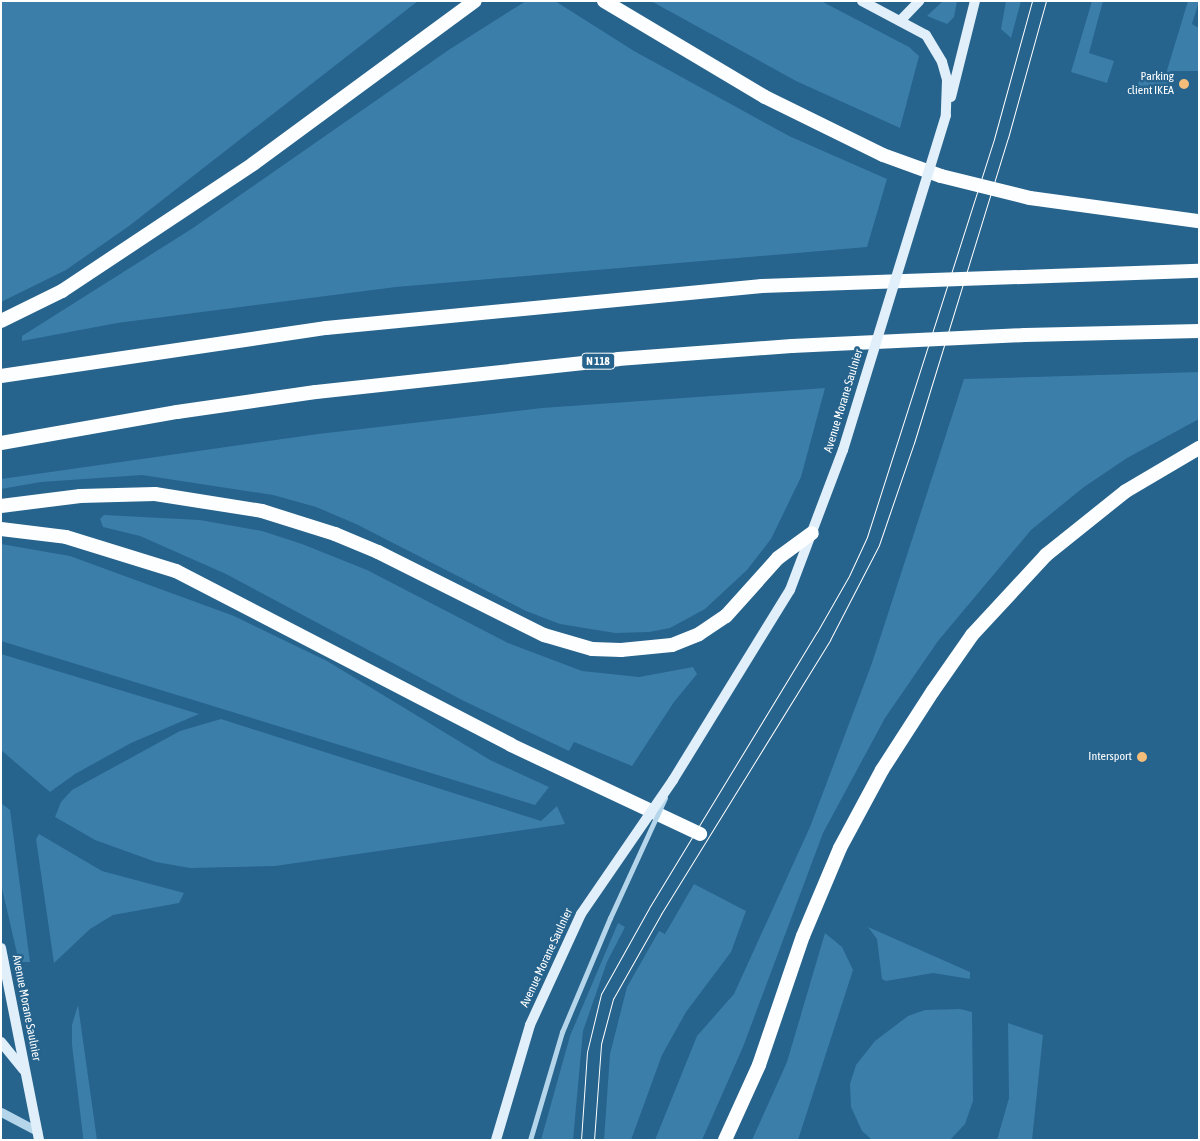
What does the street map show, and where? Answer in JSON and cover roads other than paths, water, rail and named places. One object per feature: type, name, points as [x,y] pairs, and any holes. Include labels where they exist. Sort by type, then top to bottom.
[{"type":"highway","points":[[1,321],[62,291],[253,164],[475,1]]},
{"type":"highway","points":[[604,1],[766,97],[884,155],[941,176],[1030,198],[1199,221]]},
{"type":"highway","points":[[1,376],[326,328],[762,286],[1199,271]]},
{"type":"highway","name":"N 118","points":[[1,443],[177,412],[316,392],[590,362],[802,346],[1026,335],[1199,332]]},
{"type":"highway","points":[[725,1140],[759,1065],[803,936],[840,848],[882,770],[956,659],[995,608],[1046,555],[1097,512],[1199,448]]},
{"type":"highway","points":[[1,506],[80,496],[155,494],[262,510],[335,534],[378,552],[544,635],[592,649],[621,650],[672,646],[699,634],[726,616],[778,558],[812,533]]},
{"type":"highway","points":[[1,529],[66,537],[176,571],[512,746],[700,834]]},
{"type":"main road","points":[[862,1],[926,34],[942,62],[948,89],[946,115]]},
{"type":"main road","points":[[900,21],[919,1]]},
{"type":"main road","name":"Avenue Morane Saulnier","points":[[496,1140],[530,1025],[580,914],[673,780],[790,590],[843,450],[946,115],[975,1]]},
{"type":"main road","name":"Avenue Morane Saulnier","points":[[1,948],[38,1135]]},
{"type":"main road","name":"Avenue Morane Saulnier","points":[[1,1042],[26,1073]]},
{"type":"street","name":"Avenue Morane Saulnier","points":[[530,1140],[562,1032],[610,918],[673,780]]},
{"type":"street","points":[[1,1112],[38,1135]]},
{"type":"tram line","points":[[581,1140],[587,1052],[601,994],[649,908],[817,632],[849,576],[867,537],[994,139],[1032,1]]},
{"type":"tram line","points":[[594,1140],[601,1044],[613,999],[661,914],[830,640],[879,545],[914,443],[1008,138],[1046,1]]},
{"type":"place","name":"Parking client IKEA","points":[[1184,84]]},
{"type":"place","name":"Intersport","points":[[1142,757]]}]
